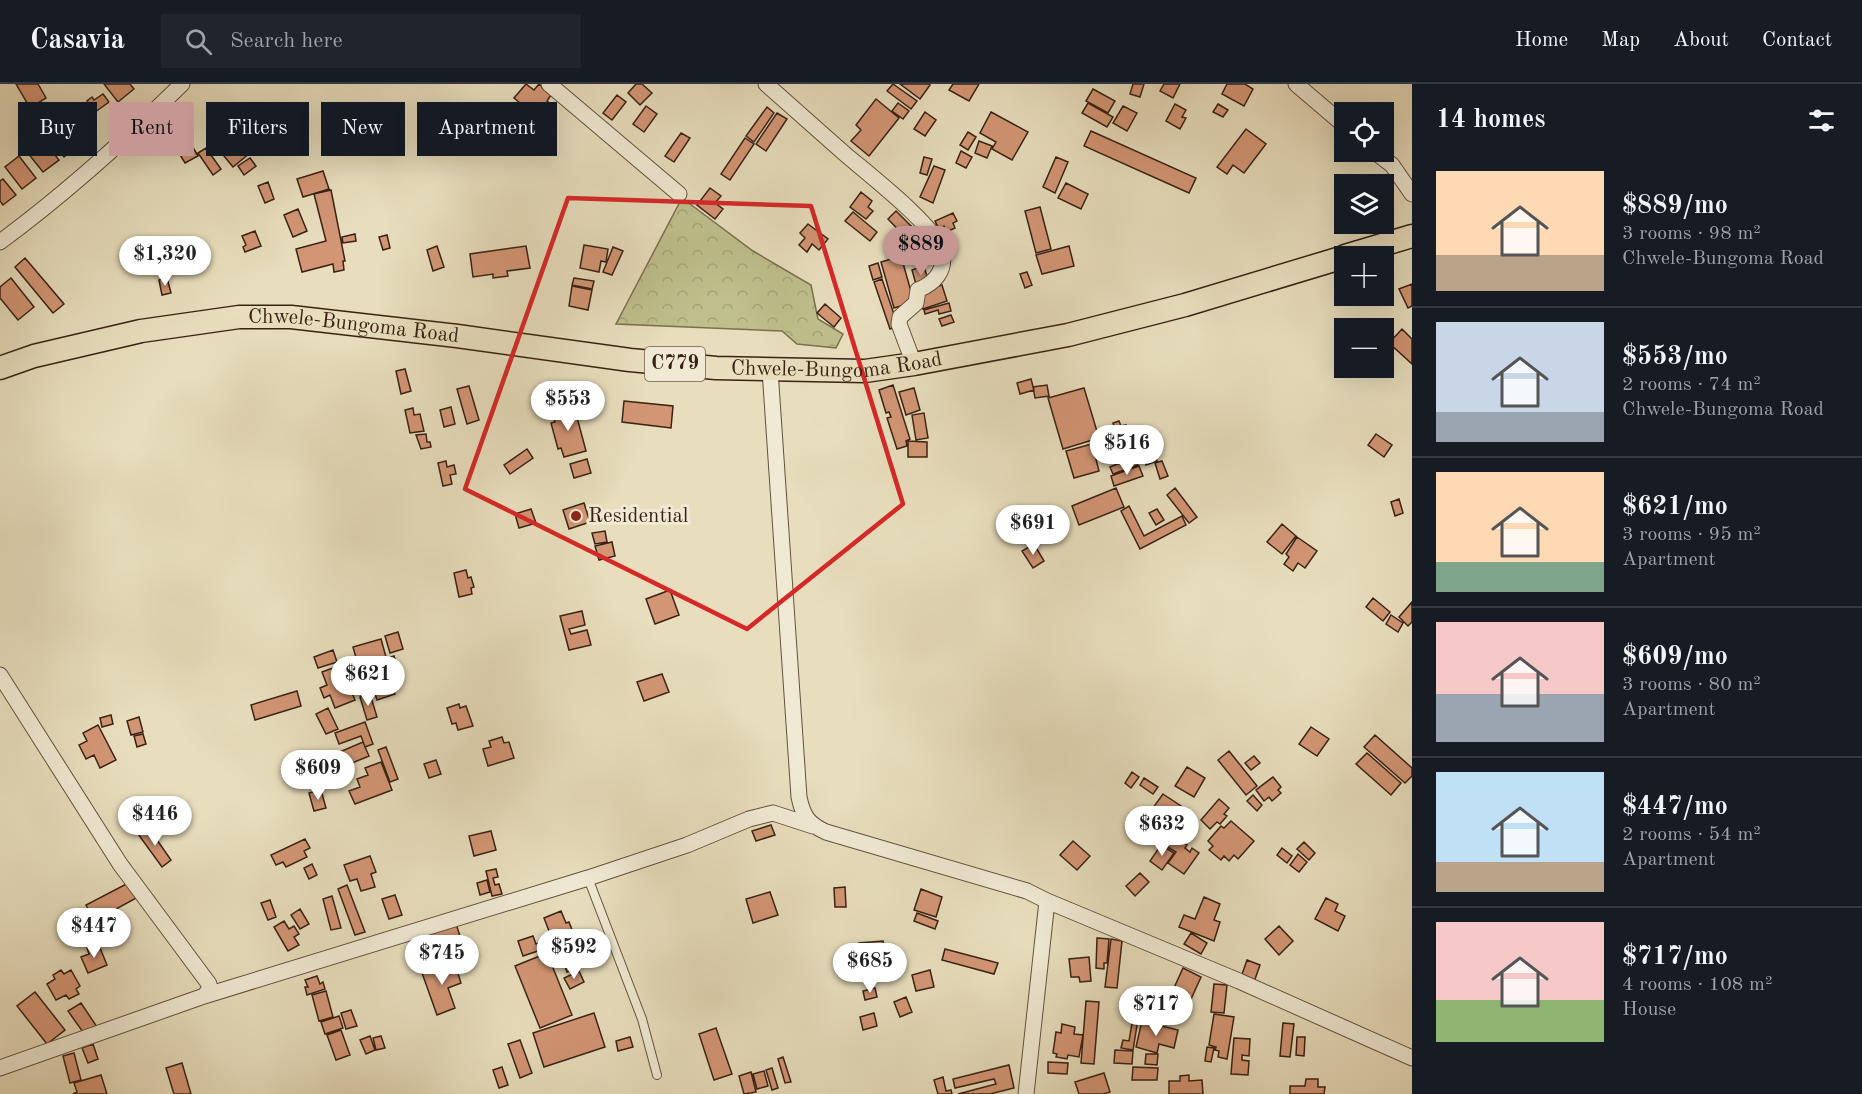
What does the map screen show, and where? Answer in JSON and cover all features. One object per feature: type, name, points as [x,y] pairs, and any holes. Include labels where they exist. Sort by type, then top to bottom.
[{"type":"main road","name":"Chwele-Bungoma Road","points":[[1380,246],[1412,236]]},
{"type":"main road","name":"Chwele-Bungoma Road","points":[[0,368],[34,356],[141,331],[239,317],[291,317],[457,336],[630,360],[716,368],[865,371],[1068,335],[1185,305],[1334,260]]},
{"type":"street","points":[[0,242],[27,222],[105,155],[182,84]]},
{"type":"street","points":[[549,84],[679,194]]},
{"type":"street","points":[[766,84],[901,202],[938,242],[942,252],[942,262],[938,278],[930,285],[918,290],[916,303],[900,317],[899,324],[914,364]]},
{"type":"street","points":[[1296,84],[1334,116]]},
{"type":"street","points":[[1388,162],[1412,194]]},
{"type":"street","points":[[770,370],[799,797],[802,811],[813,826]]},
{"type":"street","points":[[0,675],[120,864],[209,984],[209,990],[204,996]]},
{"type":"street","points":[[0,1068],[204,996],[588,878],[687,845],[749,819],[773,813],[826,832],[1027,891],[1412,1058]]},
{"type":"street","points":[[1026,1094],[1047,901]]},
{"type":"lane","points":[[588,878],[642,1019],[657,1075]]},
{"type":"highlighted area","points":[[568,198],[811,206],[903,504],[747,629],[465,489]]},
{"type":"green space","points":[[682,198],[753,251],[811,285],[818,319],[843,334],[836,348],[797,344],[782,331],[616,324]]},
{"type":"building","points":[[16,84],[38,84],[46,98],[40,102],[26,102]]},
{"type":"building","points":[[104,84],[130,84],[134,89],[118,102]]},
{"type":"building","points":[[526,84],[534,90],[539,84],[551,95],[548,102],[519,102],[514,98]]},
{"type":"building","points":[[636,84],[642,84],[652,93],[640,105],[628,93]]},
{"type":"building","points":[[893,84],[917,101],[911,109],[887,91]]},
{"type":"building","points":[[900,84],[929,84],[930,85],[920,99]]},
{"type":"building","points":[[953,84],[979,84],[969,101],[949,90]]},
{"type":"building","points":[[1133,84],[1144,84],[1140,97],[1130,94]]},
{"type":"building","points":[[1164,84],[1180,84],[1173,98],[1160,91]]},
{"type":"building","points":[[1227,84],[1245,84],[1253,89],[1244,106],[1222,94]]},
{"type":"building","points":[[1093,89],[1115,101],[1108,113],[1086,101]]},
{"type":"building","points":[[103,94],[109,102],[97,111],[97,102],[87,101],[92,97],[94,100]]},
{"type":"building","points":[[617,95],[626,102],[612,120],[603,113]]},
{"type":"building","points":[[876,99],[899,118],[869,156],[851,141],[861,130],[856,125]]},
{"type":"building","points":[[898,103],[909,111],[903,119],[892,111]]},
{"type":"building","points":[[1088,103],[1113,117],[1107,127],[1082,113]]},
{"type":"building","points":[[1175,104],[1186,110],[1182,117],[1186,118],[1180,129],[1166,121]]},
{"type":"building","points":[[1218,104],[1228,110],[1223,117],[1213,112]]},
{"type":"building","points":[[646,106],[657,114],[644,132],[633,124]]},
{"type":"building","points":[[1123,106],[1137,113],[1127,131],[1113,123]]},
{"type":"building","points":[[767,107],[774,113],[754,142],[746,136]]},
{"type":"building","points":[[925,112],[936,120],[925,136],[914,129]]},
{"type":"building","points":[[991,112],[1028,132],[1012,160],[992,149],[996,142],[980,133]]},
{"type":"building","points":[[777,113],[787,119],[766,151],[756,144]]},
{"type":"building","points":[[1246,129],[1266,144],[1244,173],[1233,165],[1227,174],[1217,167]]},
{"type":"building","points":[[1091,131],[1196,178],[1189,193],[1084,146]]},
{"type":"building","points":[[968,132],[976,137],[968,150],[960,145]]},
{"type":"building","points":[[681,133],[690,138],[674,162],[665,156]]},
{"type":"building","points":[[745,138],[754,144],[730,180],[721,174]]},
{"type":"building","points":[[979,141],[992,146],[987,158],[975,153]]},
{"type":"building","points":[[206,148],[206,156],[212,156],[221,169],[213,175],[198,153]]},
{"type":"building","points":[[194,149],[198,156],[185,163],[181,156],[194,156]]},
{"type":"building","points":[[961,151],[972,157],[966,168],[956,163]]},
{"type":"building","points":[[19,156],[36,178],[22,189],[5,167]]},
{"type":"building","points":[[30,156],[56,156],[59,160],[43,172]]},
{"type":"building","points":[[224,156],[246,156],[233,167]]},
{"type":"building","points":[[924,157],[932,159],[927,175],[920,173]]},
{"type":"building","points":[[1056,157],[1068,162],[1055,193],[1043,187]]},
{"type":"building","points":[[250,158],[256,166],[244,175],[238,166]]},
{"type":"building","points":[[934,166],[945,170],[933,203],[920,197]]},
{"type":"building","points":[[323,171],[329,189],[303,197],[297,179]]},
{"type":"building","points":[[3,179],[16,195],[3,205],[0,201],[0,181]]},
{"type":"building","points":[[268,182],[274,199],[265,203],[258,186]]},
{"type":"building","points":[[1066,183],[1088,194],[1081,209],[1058,198]]},
{"type":"building","points":[[710,188],[721,196],[715,203],[723,209],[715,219],[697,205]]},
{"type":"building","points":[[331,190],[345,261],[343,261],[344,270],[334,272],[333,264],[302,272],[296,249],[326,241],[314,194]]},
{"type":"building","points":[[861,192],[872,201],[868,207],[873,211],[866,219],[850,207]]},
{"type":"building","points":[[1040,207],[1051,249],[1036,253],[1025,211]]},
{"type":"building","points":[[298,209],[307,231],[293,237],[284,215]]},
{"type":"building","points":[[896,211],[918,233],[909,241],[888,219]]},
{"type":"building","points":[[853,212],[877,232],[870,241],[845,221]]},
{"type":"building","points":[[953,213],[957,221],[953,223],[955,228],[946,232],[944,226],[939,229],[935,221]]},
{"type":"building","points":[[808,224],[828,239],[819,250],[812,244],[807,252],[799,245],[805,238],[800,233]]},
{"type":"building","points":[[255,231],[261,246],[245,252],[243,247],[246,245],[242,236]]},
{"type":"building","points":[[355,234],[356,241],[343,243],[342,237]]},
{"type":"building","points":[[387,235],[390,248],[383,250],[379,237]]},
{"type":"building","points":[[584,245],[608,249],[606,262],[601,261],[599,272],[580,268]]},
{"type":"building","points":[[437,246],[444,267],[433,271],[427,250]]},
{"type":"building","points":[[526,246],[530,268],[507,271],[508,276],[493,278],[493,274],[473,277],[470,254]]},
{"type":"building","points":[[1069,246],[1074,266],[1042,274],[1036,255]]},
{"type":"building","points":[[613,247],[623,251],[612,275],[603,272]]},
{"type":"building","points":[[901,256],[914,302],[894,308],[881,262]]},
{"type":"building","points":[[25,258],[64,304],[53,313],[15,267]]},
{"type":"building","points":[[878,263],[882,277],[873,280],[869,266]]},
{"type":"building","points":[[924,266],[929,284],[917,288],[912,270]]},
{"type":"building","points":[[1027,272],[1032,285],[1025,288],[1020,274]]},
{"type":"building","points":[[11,278],[34,307],[18,320],[0,298],[0,287]]},
{"type":"building","points":[[167,278],[171,293],[162,295],[159,280]]},
{"type":"building","points":[[574,278],[594,281],[592,289],[572,285]]},
{"type":"building","points":[[882,279],[898,326],[890,329],[874,282]]},
{"type":"building","points":[[1412,284],[1412,306],[1408,308],[1399,289]]},
{"type":"building","points":[[942,285],[947,301],[923,309],[918,292]]},
{"type":"building","points":[[572,286],[592,290],[588,310],[569,306]]},
{"type":"building","points":[[949,303],[951,311],[939,314],[938,310],[925,314],[924,310]]},
{"type":"building","points":[[825,304],[841,318],[834,327],[817,313]]},
{"type":"building","points":[[951,315],[954,322],[942,326],[939,319]]},
{"type":"building","points":[[1402,329],[1412,339],[1412,364],[1394,348],[1394,338]]},
{"type":"building","points":[[405,369],[411,391],[401,394],[396,371]]},
{"type":"building","points":[[1031,379],[1034,390],[1020,394],[1017,383]]},
{"type":"building","points":[[893,385],[910,439],[906,441],[907,446],[897,449],[887,418],[891,417],[889,412],[886,413],[879,390]]},
{"type":"building","points":[[1047,385],[1049,396],[1035,398],[1033,387]]},
{"type":"building","points":[[469,386],[479,420],[467,424],[457,389]]},
{"type":"building","points":[[914,388],[920,410],[906,415],[899,392]]},
{"type":"building","points":[[1084,388],[1099,438],[1063,449],[1048,398]]},
{"type":"building","points":[[583,392],[586,405],[576,407],[573,393]]},
{"type":"building","points":[[624,401],[673,406],[671,428],[622,422]]},
{"type":"building","points":[[574,406],[586,451],[564,457],[561,448],[558,449],[551,423],[555,422],[552,412]]},
{"type":"building","points":[[451,407],[455,424],[444,427],[440,410]]},
{"type":"building","points":[[413,408],[414,415],[420,414],[424,431],[410,433],[405,410]]},
{"type":"building","points":[[924,413],[928,438],[916,440],[912,415]]},
{"type":"building","points":[[1119,421],[1121,426],[1126,425],[1130,441],[1119,444],[1113,423]]},
{"type":"building","points":[[1113,427],[1119,447],[1110,450],[1103,430]]},
{"type":"building","points":[[426,434],[427,442],[430,442],[431,447],[421,449],[416,435]]},
{"type":"building","points":[[1376,434],[1392,445],[1384,457],[1368,445]]},
{"type":"building","points":[[908,441],[927,442],[927,457],[908,457]]},
{"type":"building","points":[[1092,444],[1099,471],[1074,478],[1066,451]]},
{"type":"building","points":[[527,449],[533,458],[510,474],[504,465]]},
{"type":"building","points":[[1154,451],[1157,461],[1146,465],[1143,455]]},
{"type":"building","points":[[1135,457],[1138,465],[1113,474],[1110,467]]},
{"type":"building","points":[[587,459],[591,473],[574,478],[570,464]]},
{"type":"building","points":[[446,461],[447,467],[454,465],[456,474],[450,475],[452,484],[443,486],[438,463]]},
{"type":"building","points":[[1162,461],[1168,476],[1160,479],[1155,463]]},
{"type":"building","points":[[1139,466],[1143,476],[1114,486],[1111,476]]},
{"type":"building","points":[[1116,488],[1124,507],[1079,525],[1072,506]]},
{"type":"building","points":[[1175,488],[1197,517],[1189,523],[1167,495]]},
{"type":"building","points":[[1399,499],[1403,513],[1395,516],[1391,502]]},
{"type":"building","name":"Residential","points":[[584,503],[590,522],[569,529],[563,510]]},
{"type":"building","points":[[1129,506],[1144,536],[1182,516],[1186,525],[1140,549],[1121,511]]},
{"type":"building","points":[[531,509],[536,523],[519,528],[515,514]]},
{"type":"building","points":[[1157,509],[1164,520],[1156,525],[1149,513]]},
{"type":"building","points":[[1282,524],[1296,536],[1282,554],[1267,542]]},
{"type":"building","points":[[605,531],[607,542],[595,544],[592,533]]},
{"type":"building","points":[[1297,537],[1317,551],[1305,568],[1298,563],[1293,571],[1284,564],[1289,557],[1286,554]]},
{"type":"building","points":[[612,542],[615,556],[599,560],[595,546]]},
{"type":"building","points":[[1034,544],[1044,561],[1033,568],[1022,551]]},
{"type":"building","points":[[466,570],[474,587],[471,588],[472,594],[459,597],[454,573]]},
{"type":"building","points":[[670,590],[679,615],[655,624],[646,599]]},
{"type":"building","points":[[1373,598],[1390,612],[1383,621],[1366,607]]},
{"type":"building","points":[[1412,602],[1412,622],[1408,626],[1399,617]]},
{"type":"building","points":[[582,611],[585,625],[569,629],[571,634],[587,630],[591,645],[569,650],[560,616]]},
{"type":"building","points":[[1391,615],[1403,623],[1398,632],[1386,624]]},
{"type":"building","points":[[398,632],[403,649],[390,653],[385,636]]},
{"type":"building","points":[[381,639],[386,657],[358,665],[353,647]]},
{"type":"building","points":[[333,650],[337,662],[318,668],[314,657]]},
{"type":"building","points":[[394,656],[402,681],[391,684],[395,694],[377,700],[374,691],[361,695],[353,670]]},
{"type":"building","points":[[341,665],[355,700],[335,708],[330,695],[324,698],[320,688],[327,685],[322,672]]},
{"type":"building","points":[[662,674],[669,692],[644,701],[637,682]]},
{"type":"building","points":[[297,691],[301,706],[255,720],[251,705]]},
{"type":"building","points":[[370,694],[377,717],[367,720],[360,697]]},
{"type":"building","points":[[459,704],[460,708],[466,706],[473,726],[458,730],[456,723],[452,724],[447,708]]},
{"type":"building","points":[[328,708],[338,729],[326,734],[316,714]]},
{"type":"building","points":[[111,715],[113,724],[102,727],[100,718]]},
{"type":"building","points":[[139,717],[143,732],[131,735],[127,721]]},
{"type":"building","points":[[365,722],[373,744],[365,747],[361,736],[339,744],[335,733]]},
{"type":"building","points":[[98,725],[116,760],[100,768],[94,755],[86,759],[79,745],[87,741],[83,733]]},
{"type":"building","points":[[1311,727],[1329,739],[1317,756],[1299,744]]},
{"type":"building","points":[[143,734],[146,744],[137,747],[134,736]]},
{"type":"building","points":[[1375,735],[1412,768],[1412,776],[1405,783],[1364,747]]},
{"type":"building","points":[[502,737],[504,743],[509,742],[514,758],[488,766],[483,749],[491,747],[489,741]]},
{"type":"building","points":[[363,742],[369,756],[340,768],[335,754]]},
{"type":"building","points":[[386,747],[398,779],[390,782],[378,750]]},
{"type":"building","points":[[1229,751],[1257,786],[1246,795],[1218,760]]},
{"type":"building","points":[[1367,753],[1401,783],[1391,795],[1356,764]]},
{"type":"building","points":[[1254,756],[1260,763],[1251,770],[1245,763]]},
{"type":"building","points":[[436,760],[441,774],[429,778],[424,764]]},
{"type":"building","points":[[381,762],[392,790],[355,804],[349,791],[360,787],[357,779],[368,775],[365,768]]},
{"type":"building","points":[[1187,767],[1205,778],[1194,797],[1175,786]]},
{"type":"building","points":[[1132,772],[1139,777],[1131,788],[1125,783]]},
{"type":"building","points":[[1273,777],[1281,787],[1278,790],[1281,793],[1272,801],[1269,797],[1264,801],[1256,790]]},
{"type":"building","points":[[1144,778],[1158,787],[1153,794],[1140,785]]},
{"type":"building","points":[[321,790],[326,808],[314,811],[309,793]]},
{"type":"building","points":[[1163,794],[1184,808],[1172,826],[1150,812]]},
{"type":"building","points":[[1253,795],[1262,805],[1257,811],[1247,801]]},
{"type":"building","points":[[1219,799],[1229,808],[1224,814],[1227,816],[1220,824],[1217,822],[1210,829],[1201,820]]},
{"type":"building","points":[[1231,821],[1254,841],[1238,859],[1234,855],[1229,861],[1224,856],[1221,860],[1209,850],[1213,846],[1208,841],[1221,826],[1224,828]]},
{"type":"building","points":[[771,825],[775,835],[756,841],[752,831]]},
{"type":"building","points":[[148,827],[171,860],[162,867],[138,834]]},
{"type":"building","points":[[491,831],[496,850],[474,856],[469,836]]},
{"type":"building","points":[[1172,837],[1187,845],[1185,848],[1190,852],[1192,848],[1199,853],[1184,874],[1168,863],[1176,852],[1166,846]]},
{"type":"building","points":[[305,839],[310,848],[304,851],[307,857],[286,867],[283,862],[276,865],[271,855]]},
{"type":"building","points":[[1073,841],[1090,856],[1077,870],[1060,855]]},
{"type":"building","points":[[1304,842],[1315,853],[1309,860],[1297,849]]},
{"type":"building","points":[[1161,845],[1174,853],[1162,870],[1150,861]]},
{"type":"building","points":[[1282,848],[1292,856],[1287,863],[1277,855]]},
{"type":"building","points":[[1298,854],[1307,862],[1299,872],[1290,865]]},
{"type":"building","points":[[370,856],[376,872],[371,874],[375,887],[361,891],[357,879],[350,881],[344,865]]},
{"type":"building","points":[[312,864],[317,875],[309,879],[304,868]]},
{"type":"building","points":[[496,869],[498,877],[493,878],[495,885],[499,884],[502,894],[492,896],[486,871]]},
{"type":"building","points":[[1140,873],[1149,882],[1135,896],[1126,886]]},
{"type":"building","points":[[487,880],[490,892],[480,895],[477,883]]},
{"type":"building","points":[[132,881],[140,896],[94,921],[86,905]]},
{"type":"building","points":[[347,885],[365,932],[355,935],[338,889]]},
{"type":"building","points":[[845,887],[846,907],[835,907],[834,888]]},
{"type":"building","points":[[921,889],[942,897],[936,917],[914,910]]},
{"type":"building","points":[[770,892],[778,915],[753,923],[746,899]]},
{"type":"building","points":[[395,895],[402,915],[389,919],[382,899]]},
{"type":"building","points":[[332,896],[341,928],[331,930],[323,899]]},
{"type":"building","points":[[1204,897],[1220,904],[1214,920],[1220,922],[1214,941],[1179,927],[1184,915],[1195,919]]},
{"type":"building","points":[[1326,898],[1338,904],[1335,911],[1345,916],[1338,931],[1315,919]]},
{"type":"building","points":[[270,900],[276,917],[268,920],[261,903]]},
{"type":"building","points":[[300,909],[309,924],[300,929],[291,915]]},
{"type":"building","points":[[561,911],[574,935],[554,944],[544,918]]},
{"type":"building","points":[[917,913],[938,921],[935,929],[914,921]]},
{"type":"building","points":[[284,921],[289,929],[294,926],[299,934],[294,937],[299,945],[288,951],[274,927]]},
{"type":"building","points":[[456,924],[461,939],[421,953],[415,938]]},
{"type":"building","points":[[1279,926],[1293,941],[1279,955],[1265,939]]},
{"type":"building","points":[[1191,933],[1207,943],[1201,954],[1184,944]]},
{"type":"building","points":[[533,936],[536,944],[551,939],[553,946],[523,956],[518,941]]},
{"type":"building","points":[[579,938],[589,963],[567,972],[557,946]]},
{"type":"building","points":[[1097,938],[1109,939],[1107,963],[1104,963],[1104,969],[1096,968]]},
{"type":"building","points":[[1111,939],[1122,941],[1117,988],[1105,987]]},
{"type":"building","points":[[883,941],[884,951],[894,950],[895,965],[885,966],[887,980],[869,981],[868,968],[861,969],[859,943]]},
{"type":"building","points":[[98,943],[107,965],[88,973],[81,957],[89,954],[87,948]]},
{"type":"building","points":[[945,949],[998,963],[994,974],[942,960]]},
{"type":"building","points":[[547,953],[572,1015],[540,1028],[515,966]]},
{"type":"building","points":[[1089,957],[1091,981],[1080,982],[1079,977],[1071,977],[1069,959]]},
{"type":"building","points":[[1247,960],[1260,965],[1254,982],[1241,977]]},
{"type":"building","points":[[454,961],[461,983],[448,988],[455,1008],[437,1015],[422,973]]},
{"type":"building","points":[[1183,968],[1201,977],[1187,1008],[1169,999]]},
{"type":"building","points":[[61,970],[64,974],[71,970],[80,986],[76,989],[79,994],[69,999],[66,995],[56,1000],[47,984],[55,979],[53,975]]},
{"type":"building","points":[[930,970],[934,987],[916,991],[912,975]]},
{"type":"building","points":[[579,971],[584,982],[570,989],[564,978]]},
{"type":"building","points":[[317,976],[320,984],[323,982],[325,989],[307,995],[305,987],[308,987],[305,980]]},
{"type":"building","points":[[1214,984],[1227,985],[1224,1013],[1211,1012]]},
{"type":"building","points":[[875,988],[877,997],[865,1000],[863,991]]},
{"type":"building","points":[[326,991],[333,1017],[319,1021],[312,995]]},
{"type":"building","points":[[35,992],[65,1030],[47,1044],[17,1006]]},
{"type":"building","points":[[906,997],[912,1012],[900,1017],[894,1002]]},
{"type":"building","points":[[1086,1001],[1099,1002],[1094,1064],[1081,1063]]},
{"type":"building","points":[[81,1003],[97,1027],[85,1035],[68,1011]]},
{"type":"building","points":[[1135,1006],[1140,1007],[1133,1050],[1121,1048],[1123,1040],[1129,1041]]},
{"type":"building","points":[[351,1010],[357,1026],[346,1029],[341,1013]]},
{"type":"building","points":[[594,1013],[605,1047],[544,1067],[533,1033]]},
{"type":"building","points":[[874,1013],[877,1026],[863,1030],[860,1017]]},
{"type":"building","points":[[1214,1014],[1234,1017],[1227,1059],[1218,1057],[1219,1051],[1215,1050],[1216,1047],[1209,1045]]},
{"type":"building","points":[[339,1016],[343,1028],[325,1034],[321,1022]]},
{"type":"building","points":[[1142,1021],[1178,1030],[1174,1048],[1159,1044],[1157,1053],[1136,1047]]},
{"type":"building","points":[[1283,1023],[1294,1024],[1290,1057],[1280,1056]]},
{"type":"building","points":[[1062,1024],[1075,1027],[1074,1034],[1083,1035],[1079,1057],[1068,1055],[1067,1059],[1056,1057],[1057,1054],[1053,1053],[1056,1032],[1061,1033]]},
{"type":"building","points":[[716,1028],[732,1074],[714,1080],[699,1034]]},
{"type":"building","points":[[341,1030],[350,1055],[336,1060],[327,1035]]},
{"type":"building","points":[[370,1036],[375,1050],[366,1054],[360,1040]]},
{"type":"building","points":[[381,1036],[385,1048],[376,1050],[373,1038]]},
{"type":"building","points":[[630,1037],[633,1047],[618,1051],[616,1041]]},
{"type":"building","points":[[1297,1037],[1305,1037],[1304,1056],[1296,1055]]},
{"type":"building","points":[[1234,1038],[1250,1039],[1249,1056],[1242,1055],[1242,1060],[1249,1061],[1248,1075],[1231,1074]]},
{"type":"building","points":[[520,1040],[532,1073],[520,1078],[508,1044]]},
{"type":"building","points":[[93,1044],[98,1059],[88,1063],[82,1048]]},
{"type":"building","points":[[1207,1047],[1214,1048],[1211,1062],[1205,1061]]},
{"type":"building","points":[[1115,1050],[1133,1051],[1132,1064],[1114,1063]]},
{"type":"building","points":[[74,1053],[81,1080],[70,1083],[63,1056]]},
{"type":"building","points":[[1146,1054],[1158,1054],[1157,1065],[1145,1064]]},
{"type":"building","points":[[783,1057],[791,1082],[785,1083],[778,1059]]},
{"type":"building","points":[[1048,1062],[1068,1063],[1067,1074],[1048,1073]]},
{"type":"building","points":[[182,1063],[191,1094],[174,1094],[166,1068]]},
{"type":"building","points":[[1009,1065],[1014,1088],[990,1094],[958,1094],[996,1084],[994,1079],[955,1088],[953,1079]]},
{"type":"building","points":[[502,1067],[508,1085],[499,1088],[493,1070]]},
{"type":"building","points":[[1133,1067],[1158,1068],[1157,1080],[1132,1080]]},
{"type":"building","points":[[772,1068],[778,1088],[772,1090],[766,1070]]},
{"type":"building","points":[[764,1071],[768,1086],[757,1089],[753,1074]]},
{"type":"building","points":[[751,1072],[756,1092],[744,1094],[739,1076]]},
{"type":"building","points":[[1104,1073],[1110,1092],[1079,1094],[1075,1082]]},
{"type":"building","points":[[101,1075],[107,1094],[73,1094],[77,1092],[74,1083]]},
{"type":"building","points":[[1189,1075],[1189,1081],[1202,1080],[1203,1094],[1169,1094],[1169,1081],[1180,1081],[1180,1076]]},
{"type":"building","points":[[943,1077],[946,1091],[951,1090],[952,1094],[938,1094],[934,1080]]},
{"type":"building","points":[[1306,1079],[1318,1079],[1318,1087],[1325,1087],[1324,1094],[1290,1094],[1290,1086],[1305,1086]]},
{"type":"place","name":"Residential","points":[[576,516]]}]
